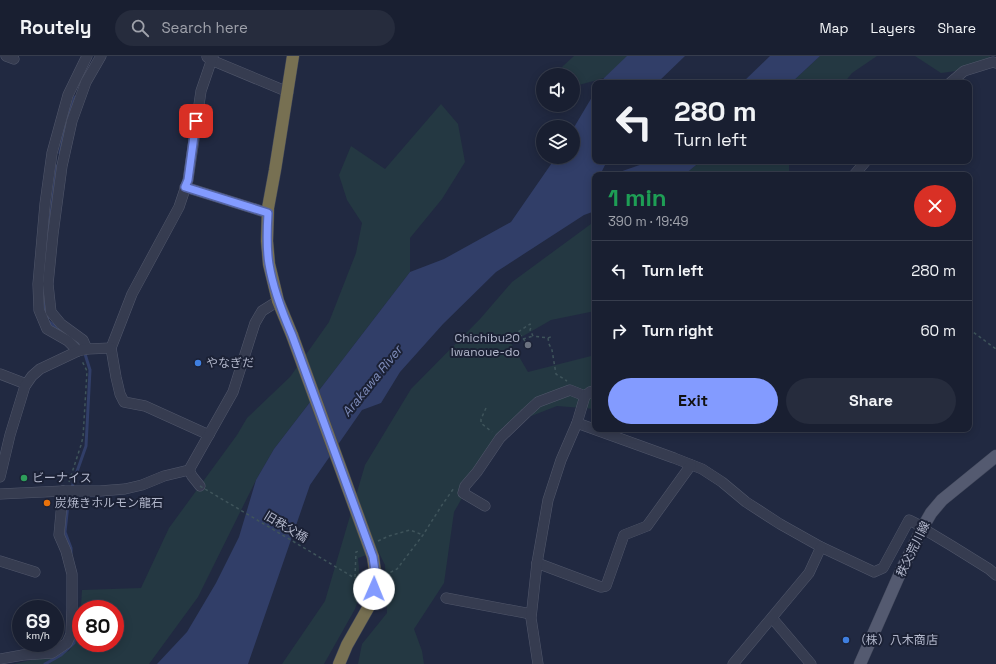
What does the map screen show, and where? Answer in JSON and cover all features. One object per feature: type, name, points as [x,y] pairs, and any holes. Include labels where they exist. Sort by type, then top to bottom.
[{"type":"highway","points":[[293,56],[268,213],[267,242],[269,264],[278,301],[292,335],[373,557],[375,571],[371,584],[372,601],[347,645],[340,664]]},
{"type":"main road","name":"秩父荒川線","points":[[860,664],[901,571],[931,513],[942,500],[996,456]]},
{"type":"street","points":[[82,350],[47,329],[39,310],[38,284],[45,204],[52,153],[68,95],[87,56]]},
{"type":"street","points":[[82,350],[83,340],[61,324],[51,312],[48,284],[62,166],[72,121],[86,82],[101,56]]},
{"type":"street","points":[[209,435],[144,406],[124,402],[120,394],[111,348],[132,294],[179,207],[188,180],[201,91],[210,57],[288,92]]},
{"type":"street","points":[[954,80],[964,71],[993,62],[996,63]]},
{"type":"street","points":[[857,172],[863,164]]},
{"type":"street","points":[[185,187],[268,213]]},
{"type":"street","points":[[0,494],[125,489],[142,485],[164,476],[189,470],[233,392],[255,323],[262,311],[278,301]]},
{"type":"street","points":[[0,477],[3,453],[25,386],[32,376],[40,369],[82,350],[111,348]]},
{"type":"street","points":[[0,374],[26,384]]},
{"type":"street","points":[[485,506],[463,493],[466,486],[500,438],[538,402],[570,390],[591,391],[561,460],[548,500],[537,563],[531,614],[538,664]]},
{"type":"street","points":[[577,423],[592,428]]},
{"type":"street","points":[[602,432],[702,469],[722,482],[746,502],[780,524],[821,547],[874,572],[883,568],[908,520],[923,527],[927,531],[983,565],[996,575]]},
{"type":"street","points":[[537,563],[601,587],[606,586],[624,535],[647,526],[691,465]]},
{"type":"street","points":[[189,470],[200,486]]},
{"type":"street","points":[[0,659],[23,655],[52,653],[67,643],[71,634],[72,574],[66,551],[59,535],[65,491]]},
{"type":"street","points":[[733,664],[809,573],[821,547]]},
{"type":"street","points":[[0,561],[35,572]]},
{"type":"street","points":[[446,598],[531,614]]},
{"type":"street","points":[[772,618],[811,664]]},
{"type":"path","points":[[533,336],[530,330],[530,324],[518,332],[524,340],[533,336],[548,338],[553,336]]},
{"type":"path","points":[[972,331],[996,349]]},
{"type":"path","points":[[548,338],[552,350],[556,374],[568,382]]},
{"type":"path","points":[[65,491],[81,445],[82,437],[87,371],[82,350]]},
{"type":"path","points":[[486,408],[481,419],[481,423],[500,438]]},
{"type":"path","name":"旧秩父橋","points":[[200,486],[371,584]]},
{"type":"path","points":[[371,584],[397,569],[423,535],[455,488]]},
{"type":"shaded area","points":[[574,56],[629,56],[604,78],[592,80],[592,81],[580,85],[580,68],[562,67]]},
{"type":"shaded area","points":[[820,56],[877,56],[852,73],[846,80],[794,80]]},
{"type":"shaded area","points":[[915,56],[990,56],[989,59],[956,71],[941,73]]},
{"type":"shaded area","points":[[441,104],[458,124],[465,162],[442,199],[410,238],[410,272],[274,449],[256,480],[198,597],[149,664],[14,664],[69,651],[72,646],[72,652],[124,652],[124,600],[81,600],[82,590],[141,588],[169,528],[237,435],[247,418],[290,377],[329,322],[356,253],[362,223],[347,200],[339,175],[351,146],[385,169]]},
{"type":"shaded area","points":[[697,164],[789,164],[789,172],[688,172]]},
{"type":"shaded area","points":[[592,223],[592,312],[551,320],[511,343],[528,372],[592,356],[592,409],[557,406],[503,427],[454,512],[444,583],[414,629],[422,651],[424,664],[358,664],[362,644],[387,613],[385,565],[378,551],[358,558],[361,591],[355,609],[324,664],[282,664],[325,601],[365,465],[411,389],[480,319],[512,282]]},
{"type":"water","points":[[627,56],[685,56],[660,80],[603,80]]},
{"type":"water","points":[[770,56],[820,56],[794,80],[745,80]]},
{"type":"water","name":"Arakawa River","points":[[592,97],[592,164],[606,164],[602,172],[592,172],[592,212],[584,215],[496,272],[443,324],[400,372],[381,403],[362,410],[310,485],[248,664],[157,664],[187,632],[216,583],[239,537],[256,480],[274,449],[410,272],[444,259],[511,222],[551,164],[580,164],[580,120],[578,120]]},
{"type":"water","points":[[642,164],[697,164],[688,172],[620,172]]},
{"type":"waterway","points":[[68,118],[75,97]]},
{"type":"waterway","points":[[60,153],[66,125]]},
{"type":"waterway","points":[[46,254],[57,166]]},
{"type":"waterway","points":[[43,284],[48,321],[63,332]]},
{"type":"waterway","points":[[71,553],[71,548],[65,532],[68,504],[74,480],[86,446],[90,370],[85,354],[76,340]]},
{"type":"waterway","points":[[45,664],[61,655],[72,645]]},
{"type":"place","name":"Chichibu20 Iwanoue-do","points":[[528,345]]},
{"type":"place","name":"やなぎだ","points":[[198,363]]},
{"type":"place","name":"ビーナイス","points":[[24,478]]},
{"type":"place","name":"炭焼きホルモン龍石","points":[[47,503]]},
{"type":"place","name":"（株）八木商店","points":[[846,640]]},
{"type":"route","points":[[196,121],[188,180],[185,187],[268,213],[267,242],[269,264],[278,301],[292,335],[373,557],[375,571],[374,589]]}]
